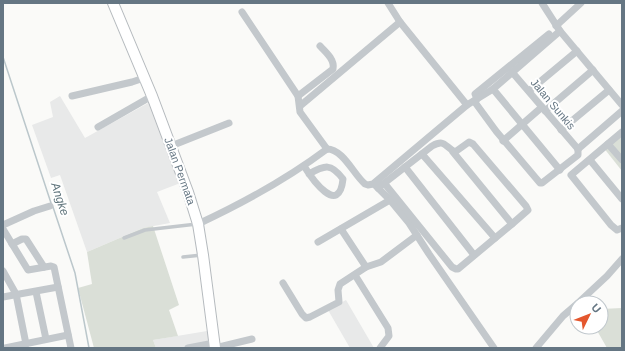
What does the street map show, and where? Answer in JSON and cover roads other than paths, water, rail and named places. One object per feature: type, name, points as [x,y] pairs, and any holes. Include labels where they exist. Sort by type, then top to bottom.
[{"type":"main road","name":"Jalan Permata","points":[[113,3],[152,96],[188,192],[198,224],[214,345]]},
{"type":"street","points":[[388,3],[400,22],[467,105]]},
{"type":"street","points":[[542,3],[558,28],[622,105]]},
{"type":"street","points":[[581,3],[558,28],[512,72],[475,94],[475,100],[483,116],[540,183],[560,170],[578,155],[578,149],[622,111]]},
{"type":"street","points":[[242,12],[298,96],[300,112],[327,149]]},
{"type":"street","points":[[300,106],[400,22]]},
{"type":"street","points":[[376,186],[467,105],[492,89],[502,77],[558,28]]},
{"type":"street","points":[[298,96],[333,69],[334,65],[332,61],[320,46]]},
{"type":"street","points":[[528,91],[577,51]]},
{"type":"street","points":[[503,141],[593,70]]},
{"type":"street","name":"Jalan Sunkis","points":[[512,72],[578,149]]},
{"type":"street","points":[[72,96],[144,78]]},
{"type":"street","points":[[492,89],[523,124],[560,170]]},
{"type":"street","points":[[561,130],[609,90]]},
{"type":"street","points":[[98,127],[152,96]]},
{"type":"street","points":[[171,146],[229,123]]},
{"type":"street","points":[[622,132],[572,174],[572,176],[611,225],[617,230],[622,228]]},
{"type":"street","points":[[385,184],[453,269],[458,269],[528,210],[471,143],[467,142],[457,151],[453,152]]},
{"type":"street","points":[[198,224],[232,208],[304,166],[327,149],[335,150],[366,184],[376,186],[385,184],[405,167],[438,143],[446,145],[453,152],[512,224]]},
{"type":"street","points":[[608,144],[622,160]]},
{"type":"street","points":[[422,154],[495,238]]},
{"type":"street","points":[[590,160],[622,199]]},
{"type":"street","points":[[304,166],[309,174],[326,194],[334,196],[339,193],[343,178],[331,168],[327,166],[319,168],[309,174]]},
{"type":"street","points":[[405,167],[474,255]]},
{"type":"street","points":[[376,186],[410,223],[494,348]]},
{"type":"street","points":[[318,242],[390,200]]},
{"type":"street","points":[[3,225],[34,211],[50,206]]},
{"type":"street","points":[[3,229],[28,270],[54,267],[71,348]]},
{"type":"street","points":[[341,229],[366,267]]},
{"type":"street","points":[[283,283],[302,314],[306,318],[310,317],[339,302],[339,286],[366,267],[381,262],[418,235]]},
{"type":"street","points":[[12,244],[26,238],[44,267]]},
{"type":"street","points":[[587,295],[622,259]]},
{"type":"street","points":[[3,271],[16,294],[26,344]]},
{"type":"street","points":[[355,275],[388,328],[389,336],[380,348]]},
{"type":"street","points":[[3,297],[58,287]]},
{"type":"street","points":[[36,292],[46,339]]},
{"type":"street","points":[[536,348],[569,312]]},
{"type":"street","points":[[4,347],[68,335]]},
{"type":"street","points":[[188,348],[252,340]]},
{"type":"lane","points":[[124,238],[145,230],[198,224]]},
{"type":"lane","points":[[183,257],[203,255]]},
{"type":"waterway","name":"Angke","points":[[3,57],[51,203]]},
{"type":"waterway","name":"Angke","points":[[53,207],[75,273],[89,348]]}]
